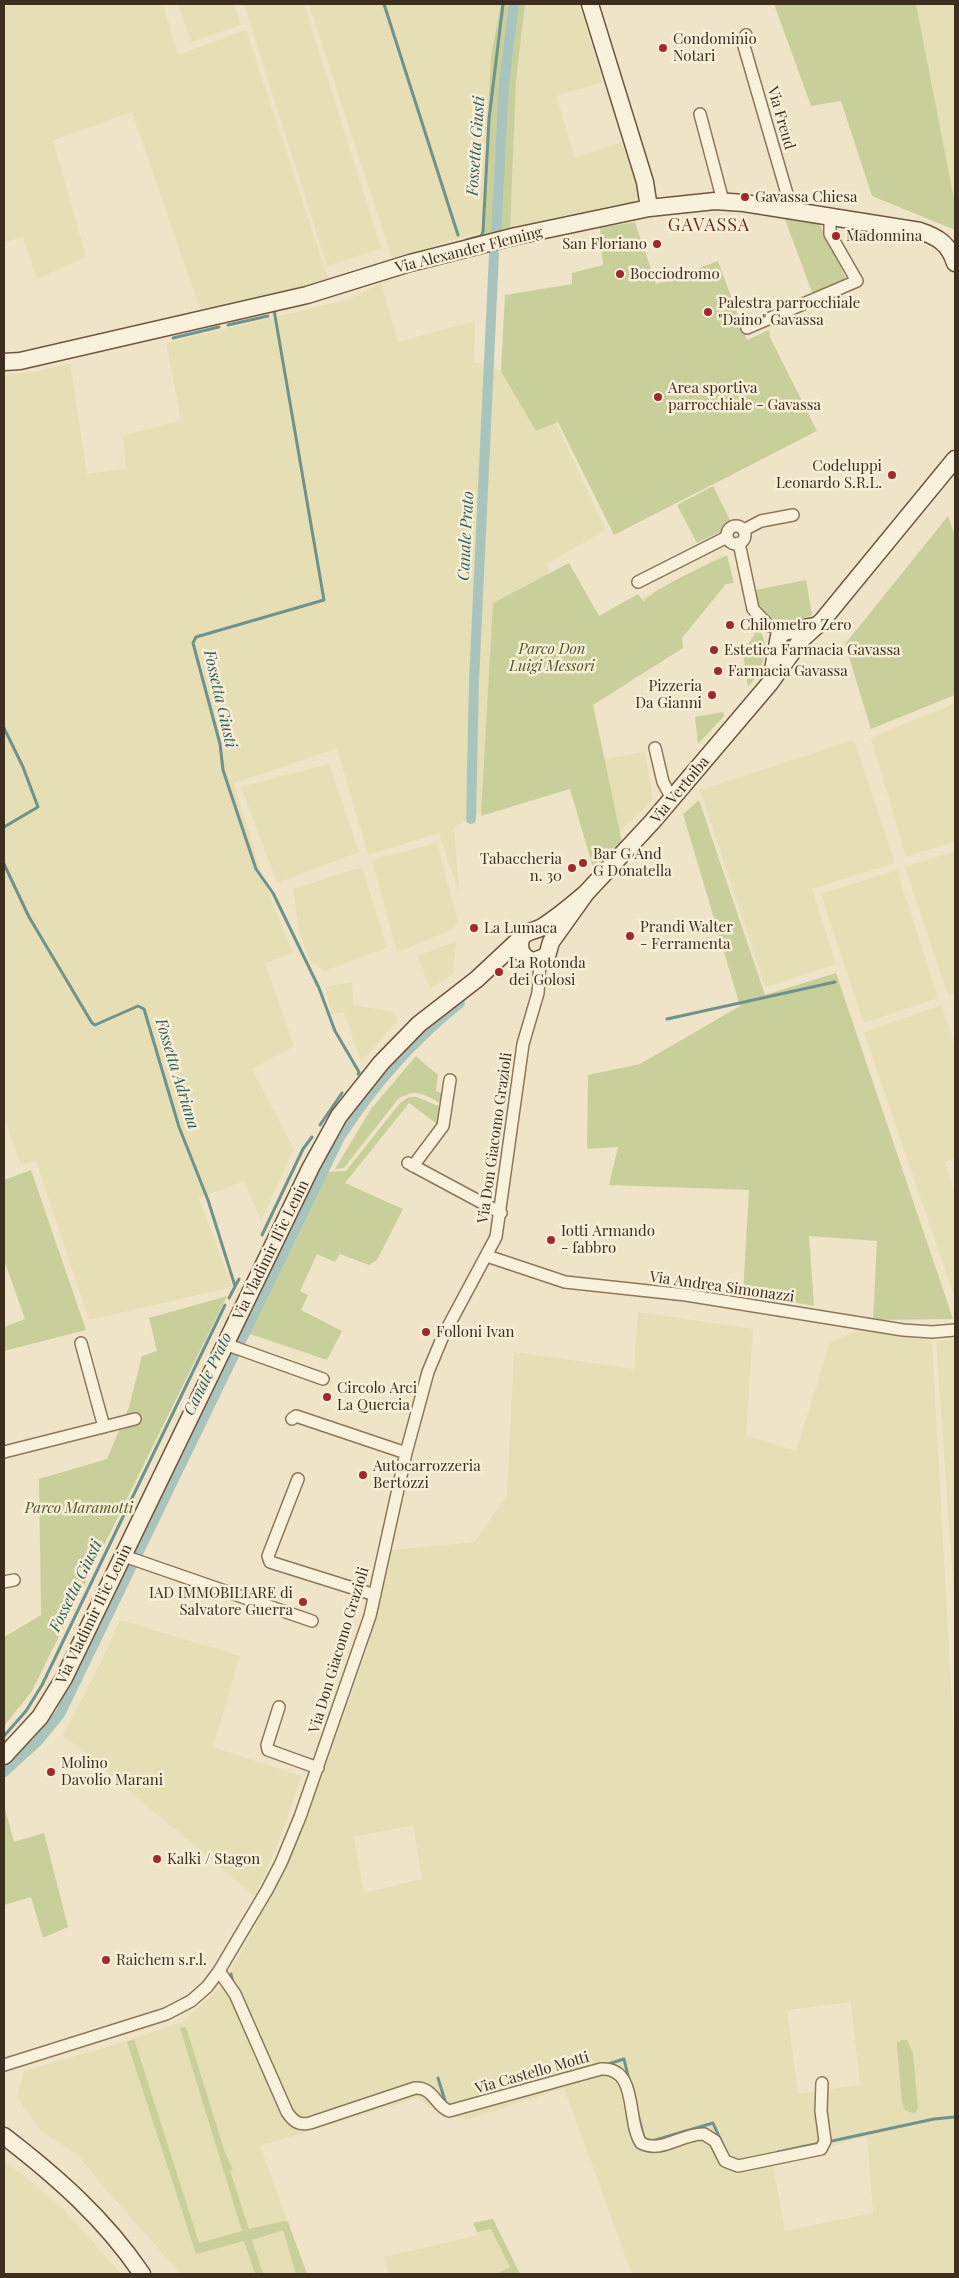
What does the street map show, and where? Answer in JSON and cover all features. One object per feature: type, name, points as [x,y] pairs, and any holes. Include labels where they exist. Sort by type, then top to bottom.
[{"type":"main road","points":[[590,4],[645,182],[649,208]]},
{"type":"main road","name":"Via Alexander Fleming","points":[[4,362],[20,361],[280,301],[459,250],[649,208],[723,201],[920,231],[933,236],[948,246],[955,263]]},
{"type":"main road","points":[[784,638],[822,621],[955,459]]},
{"type":"main road","name":"Via Vertoiba","points":[[586,893],[631,847],[770,683],[784,638]]},
{"type":"main road","points":[[521,939],[520,949],[532,959],[548,956],[551,942],[586,893]]},
{"type":"main road","name":"Via Vladimir Il'ic Lenin","points":[[4,1756],[31,1729],[48,1705],[131,1559],[311,1167],[339,1116],[369,1077],[406,1036],[491,967],[528,932],[538,930],[586,893]]},
{"type":"main road","points":[[538,930],[546,934],[551,942]]},
{"type":"main road","name":"Via Vladimir Il'ic Lenin","points":[[491,967],[532,959]]},
{"type":"main road","points":[[4,2136],[55,2177],[95,2215],[142,2274]]},
{"type":"street","name":"Via Freud","points":[[746,34],[744,46],[792,211]]},
{"type":"street","points":[[700,114],[722,190],[723,201]]},
{"type":"street","points":[[747,328],[857,281],[830,234],[830,217]]},
{"type":"street","points":[[744,530],[761,521],[793,515]]},
{"type":"street","points":[[740,526],[744,530],[744,539],[739,543],[730,542],[727,532],[731,527],[740,526]]},
{"type":"street","points":[[638,582],[727,537]]},
{"type":"street","points":[[739,543],[752,609],[784,638]]},
{"type":"street","points":[[655,748],[663,782],[672,799]]},
{"type":"street","name":"Via Don Giacomo Grazioli","points":[[4,2065],[166,2014],[192,2001],[207,1987],[219,1971],[268,1890],[281,1863],[318,1768],[375,1595],[406,1453],[418,1406],[432,1363],[463,1297],[496,1237],[501,1213],[523,1044],[538,993],[532,959]]},
{"type":"street","points":[[450,1080],[444,1126],[411,1165],[501,1213]]},
{"type":"street","name":"Via Andrea Simonazzi","points":[[487,1256],[565,1282],[686,1295],[903,1330],[932,1332],[955,1330]]},
{"type":"street","points":[[81,1343],[104,1427]]},
{"type":"street","points":[[230,1346],[323,1379]]},
{"type":"street","points":[[292,1419],[296,1416],[406,1453]]},
{"type":"street","points":[[4,1452],[135,1419]]},
{"type":"street","points":[[298,1479],[268,1556],[270,1562],[375,1595]]},
{"type":"street","points":[[131,1559],[252,1598],[312,1621]]},
{"type":"street","points":[[279,1708],[267,1745],[268,1750],[318,1768]]},
{"type":"street","name":"Via Castello Motti","points":[[219,1971],[235,1994],[287,2112],[293,2120],[302,2124],[415,2088],[429,2091],[443,2108],[449,2111],[609,2068],[619,2073],[625,2082],[636,2134],[641,2144],[658,2147],[687,2137],[704,2134],[715,2141],[725,2161],[738,2166],[821,2149],[825,2141],[821,2112],[822,2083]]},
{"type":"green space","points":[[4,4],[163,4],[178,55],[246,30],[329,281],[200,309],[132,112],[53,140],[86,257],[37,279],[23,237],[4,242]]},
{"type":"green space","points":[[178,4],[234,4],[241,25],[191,42]]},
{"type":"green space","points":[[244,4],[304,4],[381,248],[327,266]]},
{"type":"green space","points":[[309,4],[501,4],[491,56],[481,232],[392,258]]},
{"type":"green space","points":[[501,4],[525,4],[516,80],[510,232],[481,238],[491,56]]},
{"type":"green space","points":[[525,4],[579,4],[603,82],[556,96],[575,158],[627,140],[640,191],[633,203],[610,211],[609,208],[592,211],[591,215],[510,232],[516,80]]},
{"type":"green space","points":[[774,4],[916,4],[955,204],[955,230],[872,196],[841,101],[811,106]]},
{"type":"green space","points":[[916,4],[955,4],[955,204]]},
{"type":"green space","points":[[785,219],[819,223],[846,278],[813,295]]},
{"type":"green space","name":"Area sportiva parrocchiale - Gavassa","points":[[635,222],[656,284],[718,261],[747,340],[769,330],[770,337],[817,431],[614,535],[558,422],[536,431],[501,371],[505,295],[572,284],[572,273],[603,265],[600,228]]},
{"type":"green space","points":[[381,283],[398,342],[475,321],[474,362],[514,375],[554,419],[606,530],[547,564],[566,639],[724,554],[723,564],[579,702],[594,761],[645,752],[653,800],[592,858],[570,788],[489,809],[454,827],[459,893],[439,833],[368,855],[337,748],[234,783],[264,882],[293,953],[265,963],[294,1046],[252,1069],[294,1149],[261,1221],[244,1181],[199,1198],[232,1287],[89,1320],[36,1161],[21,1165],[4,1119],[4,375],[34,372],[70,363],[87,474],[126,469],[123,436],[181,420],[166,343],[350,299]]},
{"type":"green space","points":[[713,486],[731,522],[724,530],[697,543],[677,505]]},
{"type":"green space","points":[[948,516],[955,536],[955,695],[871,729],[845,644]]},
{"type":"green space","name":"Parco Don Luigi Messori","points":[[727,555],[734,583],[726,584],[682,638],[683,648],[593,705],[622,842],[594,871],[570,789],[481,816],[493,603],[569,563],[599,616],[638,594],[644,602],[669,584]]},
{"type":"green space","points":[[806,580],[812,615],[800,620],[777,620],[770,618],[757,602],[755,590]]},
{"type":"green space","points":[[755,625],[761,632],[764,640],[764,657],[758,673],[748,687],[743,654],[755,634],[750,630]]},
{"type":"green space","points":[[955,703],[955,841],[906,857],[871,738]]},
{"type":"green space","points":[[723,712],[724,716],[698,744],[695,717]]},
{"type":"green space","points":[[854,740],[895,863],[812,889],[836,964],[765,987],[700,790]]},
{"type":"green space","points":[[329,764],[359,852],[277,883],[241,787]]},
{"type":"green space","points":[[699,800],[765,995],[836,973],[953,1319],[873,1320],[877,1241],[809,1236],[814,1306],[743,1293],[749,1190],[609,1185],[618,1147],[587,1149],[588,1075],[640,1064],[740,1006],[683,814]]},
{"type":"green space","points":[[437,843],[458,922],[451,930],[397,952],[372,860]]},
{"type":"green space","points":[[955,851],[955,993],[948,995],[905,867]]},
{"type":"green space","points":[[362,867],[387,948],[324,971],[310,961],[299,932],[293,889]]},
{"type":"green space","points":[[897,870],[938,998],[864,1023],[821,894]]},
{"type":"green space","points":[[456,941],[453,974],[430,989],[418,956]]},
{"type":"green space","points":[[352,982],[353,1005],[393,1012],[398,1021],[361,1062],[344,1012],[331,1014],[326,987]]},
{"type":"green space","points":[[942,1005],[955,1046],[955,1158],[945,1162],[955,1193],[955,1299],[864,1032]]},
{"type":"green space","points":[[416,1056],[438,1075],[436,1091],[443,1094],[442,1104],[425,1095],[416,1093],[410,1093],[398,1099],[344,1168],[335,1169],[371,1109]]},
{"type":"green space","points":[[409,1097],[417,1097],[441,1107],[437,1124],[409,1103],[345,1183],[403,1209],[377,1260],[369,1265],[340,1254],[335,1262],[317,1254],[300,1291],[308,1295],[301,1310],[342,1331],[327,1360],[247,1333],[324,1175],[319,1172],[346,1171],[400,1103]]},
{"type":"green space","points":[[31,1170],[86,1330],[4,1351],[4,1327],[25,1319],[4,1260],[4,1180]]},
{"type":"green space","name":"Parco Maramotti","points":[[227,1296],[32,1691],[4,1726],[4,1637],[41,1615],[39,1479],[107,1459],[129,1407],[142,1356],[157,1351],[149,1318]]},
{"type":"green space","points":[[638,1312],[753,1329],[746,1435],[796,1451],[830,1342],[864,1329],[932,1341],[955,1760],[955,2274],[632,2274],[564,2088],[466,2120],[439,2113],[417,2098],[260,2146],[307,2274],[181,2274],[78,2155],[41,2131],[17,2097],[24,2071],[121,2043],[182,2022],[219,1989],[246,1944],[304,1828],[367,1650],[392,1550],[475,1542],[507,1495],[514,1352],[634,1369]],"holes":[[[413,1825],[422,1879],[364,1893],[354,1837]],[[851,2002],[860,2085],[798,2094],[787,2010]],[[867,2136],[873,2213],[785,2231],[773,2165]]]},
{"type":"green space","points":[[955,1339],[955,1609],[936,1341]]},
{"type":"green space","points":[[120,1620],[240,1656],[213,1747],[301,1776],[285,1826],[255,1897],[63,1735],[102,1660]]},
{"type":"green space","points":[[4,1805],[14,1842],[44,1833],[68,1927],[43,1938],[31,1897],[4,1905]]},
{"type":"green space","points":[[186,2027],[225,2153],[233,2170],[230,2171],[249,2229],[285,2221],[288,2222],[307,2274],[296,2274],[283,2230],[252,2240],[263,2274],[255,2274],[244,2241],[196,2254],[127,2042],[134,2039],[199,2243],[242,2231],[180,2028]]},
{"type":"green space","points":[[907,2040],[913,2054],[918,2108],[915,2114],[905,2110],[902,2101],[897,2043]]},
{"type":"green space","points":[[4,2160],[65,2210],[121,2274],[4,2274]]},
{"type":"green space","points":[[492,2219],[520,2274],[389,2274],[384,2257],[478,2235],[473,2223]]},
{"type":"green space","points":[[493,2219],[520,2274],[496,2274],[510,2267],[491,2229],[477,2232],[473,2223]]},
{"type":"waterway","points":[[384,4],[458,235]]},
{"type":"waterway","name":"Fossetta Giusti","points":[[466,240],[481,236],[483,232],[489,119],[503,4]]},
{"type":"waterway","name":"Canale Prato","points":[[496,236],[504,83],[514,4]]},
{"type":"waterway","name":"Canale Prato","points":[[471,819],[474,681],[494,254]]},
{"type":"waterway","name":"Fossetta Giusti","points":[[274,310],[324,600],[196,637],[193,643],[220,744],[223,770],[256,869],[273,893],[319,988],[335,1031],[359,1072],[358,1074]]},
{"type":"waterway","points":[[228,325],[268,316]]},
{"type":"waterway","points":[[173,338],[219,327]]},
{"type":"waterway","name":"Fossetta Adriana","points":[[4,728],[23,767],[38,807],[4,827]]},
{"type":"waterway","name":"Fossetta Adriana","points":[[4,864],[29,917],[92,1023],[95,1025],[138,1006],[144,1009],[179,1127],[208,1200],[235,1286]]},
{"type":"waterway","points":[[667,1019],[835,982]]},
{"type":"waterway","name":"Canale Prato","points":[[4,1772],[38,1741],[60,1714],[340,1137],[394,1065],[460,1003]]},
{"type":"waterway","name":"Fossetta Giusti","points":[[320,1125],[342,1093]]},
{"type":"waterway","name":"Fossetta Giusti","points":[[262,1235],[303,1149],[312,1137]]},
{"type":"waterway","name":"Fossetta Giusti","points":[[229,1298],[239,1279]]},
{"type":"waterway","name":"Fossetta Giusti","points":[[4,1736],[26,1711],[42,1685],[225,1305]]},
{"type":"waterway","points":[[231,1974],[233,1983]]},
{"type":"waterway","points":[[605,2065],[624,2059],[629,2080]]},
{"type":"waterway","points":[[438,2078],[446,2104]]},
{"type":"waterway","points":[[638,2115],[644,2138]]},
{"type":"waterway","points":[[832,2141],[934,2119],[955,2117]]},
{"type":"waterway","points":[[652,2141],[713,2123],[722,2143]]},
{"type":"waterway","points":[[778,2152],[820,2143]]},
{"type":"place","name":"Condominio Notari","points":[[663,48]]},
{"type":"place","name":"Gavassa Chiesa","points":[[745,197]]},
{"type":"place","name":"Madonnina","points":[[836,236]]},
{"type":"place","name":"San Floriano","points":[[657,244]]},
{"type":"place","name":"Bocciodromo","points":[[620,274]]},
{"type":"place","name":"Palestra parrocchiale \"Daino\" Gavassa","points":[[708,312]]},
{"type":"place","name":"Area sportiva parrocchiale - Gavassa","points":[[658,397]]},
{"type":"place","name":"Codeluppi Leonardo S.R.L.","points":[[892,475]]},
{"type":"place","name":"Chilometro Zero","points":[[730,625]]},
{"type":"place","name":"Estetica Farmacia Gavassa","points":[[714,650]]},
{"type":"place","name":"Farmacia Gavassa","points":[[718,671]]},
{"type":"place","name":"Pizzeria Da Gianni","points":[[712,695]]},
{"type":"place","name":"Bar G And G Donatella","points":[[583,863]]},
{"type":"place","name":"Tabaccheria n. 30","points":[[572,868]]},
{"type":"place","name":"La Lumaca","points":[[474,928]]},
{"type":"place","name":"Prandi Walter - Ferramenta","points":[[630,936]]},
{"type":"place","name":"La Rotonda dei Golosi","points":[[499,972]]},
{"type":"place","name":"Iotti Armando - fabbro","points":[[551,1240]]},
{"type":"place","name":"Folloni Ivan","points":[[426,1332]]},
{"type":"place","name":"Circolo Arci La Quercia","points":[[327,1397]]},
{"type":"place","name":"Autocarrozzeria Bertozzi","points":[[363,1475]]},
{"type":"place","name":"IAD IMMOBILIARE di Salvatore Guerra","points":[[303,1602]]},
{"type":"place","name":"Molino Davolio Marani","points":[[51,1772]]},
{"type":"place","name":"Kalki / Stagon","points":[[157,1859]]},
{"type":"place","name":"Raichem s.r.l.","points":[[106,1960]]},
{"type":"district","name":"GAVASSA","points":[[709,225]]}]
